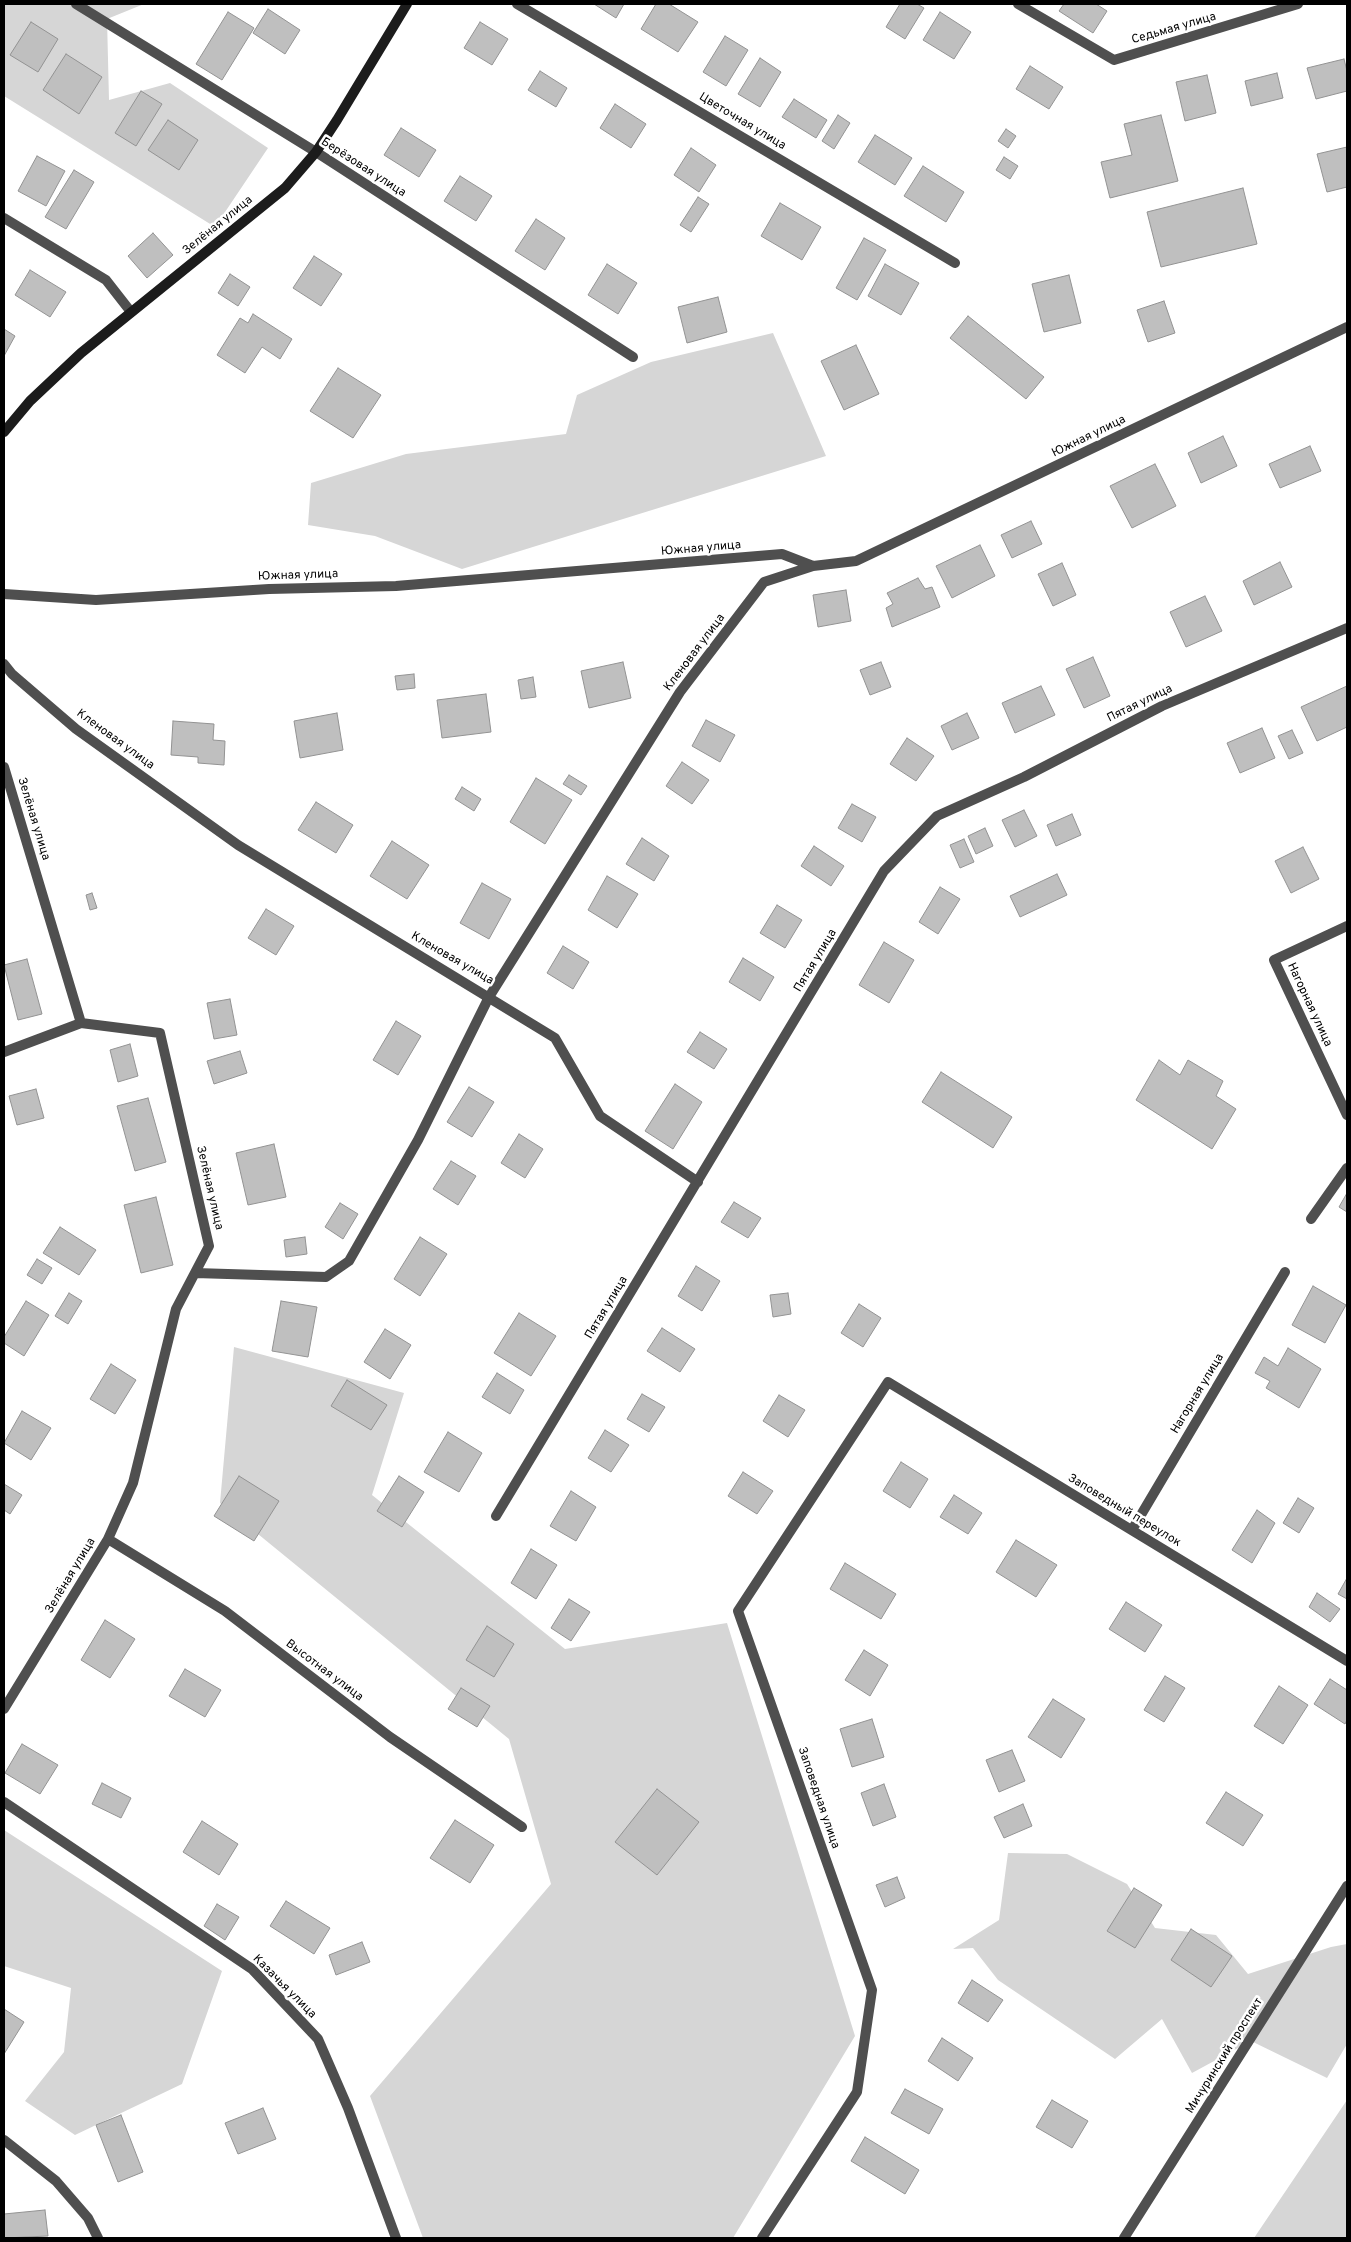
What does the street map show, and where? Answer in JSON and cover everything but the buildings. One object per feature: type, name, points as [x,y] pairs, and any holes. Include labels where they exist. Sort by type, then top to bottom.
[{"type":"street","name":"Берёзовая улица","points":[[76,4],[316,152],[633,357]]},
{"type":"street","name":"Зелёная улица","points":[[4,432],[30,401],[68,365],[286,188],[316,152],[407,4]]},
{"type":"street","name":"Цветочная улица","points":[[517,4],[955,263]]},
{"type":"street","name":"Седьмая улица","points":[[1018,4],[1114,60],[1298,4]]},
{"type":"street","points":[[4,218],[106,280],[132,312]]},
{"type":"street","name":"Южная улица","points":[[4,594],[96,600],[268,589],[396,586],[782,554],[813,566],[856,561],[1347,327]]},
{"type":"street","name":"Кленовая улица","points":[[4,664],[12,674],[76,729],[238,844],[489,997],[680,692],[764,582],[813,566]]},
{"type":"street","name":"Пятая улица","points":[[496,1516],[884,871],[936,816],[1024,777],[1162,706],[1347,628]]},
{"type":"street","name":"Зелёная улица","points":[[4,767],[8,796],[81,1023],[160,1034],[209,1246],[176,1309],[133,1483],[108,1539],[4,1709]]},
{"type":"street","name":"Нагорная улица","points":[[1347,926],[1274,960],[1347,1116]]},
{"type":"street","points":[[195,1273],[326,1277],[349,1261],[418,1140],[489,997],[555,1038],[600,1116],[698,1182]]},
{"type":"street","points":[[4,1052],[81,1023]]},
{"type":"street","points":[[1311,1219],[1347,1168]]},
{"type":"street","name":"Нагорная улица","points":[[1132,1530],[1285,1272]]},
{"type":"street","name":"Заповедный переулок","points":[[888,1382],[1347,1661]]},
{"type":"street","name":"Заповедная улица","points":[[762,2238],[857,2092],[872,1990],[738,1611],[888,1382]]},
{"type":"street","name":"Высотная улица","points":[[108,1539],[225,1611],[390,1737],[522,1827]]},
{"type":"street","name":"Казачья улица","points":[[4,1802],[252,1969],[318,2039],[348,2108],[396,2238]]},
{"type":"street","name":"Мичуринский проспект","points":[[1124,2238],[1347,1886]]},
{"type":"street","points":[[4,2140],[56,2181],[88,2218],[98,2238]]},
{"type":"shaded area","points":[[4,4],[144,4],[107,19],[109,100],[170,83],[268,148],[215,227],[4,96]]},
{"type":"shaded area","points":[[773,333],[826,456],[462,569],[375,536],[308,525],[311,483],[406,454],[566,434],[577,395],[651,362]]},
{"type":"shaded area","points":[[234,1347],[404,1393],[372,1495],[565,1649],[727,1623],[855,2036],[733,2238],[423,2238],[370,2096],[551,1884],[509,1739],[220,1503]]},
{"type":"shaded area","points":[[4,1830],[222,1971],[182,2084],[75,2135],[25,2101],[64,2052],[71,1988],[4,1966]]},
{"type":"shaded area","points":[[1008,1853],[1067,1854],[1127,1884],[1155,1928],[1216,1935],[1248,1974],[1331,1947],[1347,1944],[1347,2044],[1327,2078],[1251,2041],[1192,2073],[1162,2019],[1115,2059],[998,1980],[973,1948],[953,1949],[999,1920]]},
{"type":"shaded area","points":[[1347,2100],[1347,2238],[1254,2238]]}]
